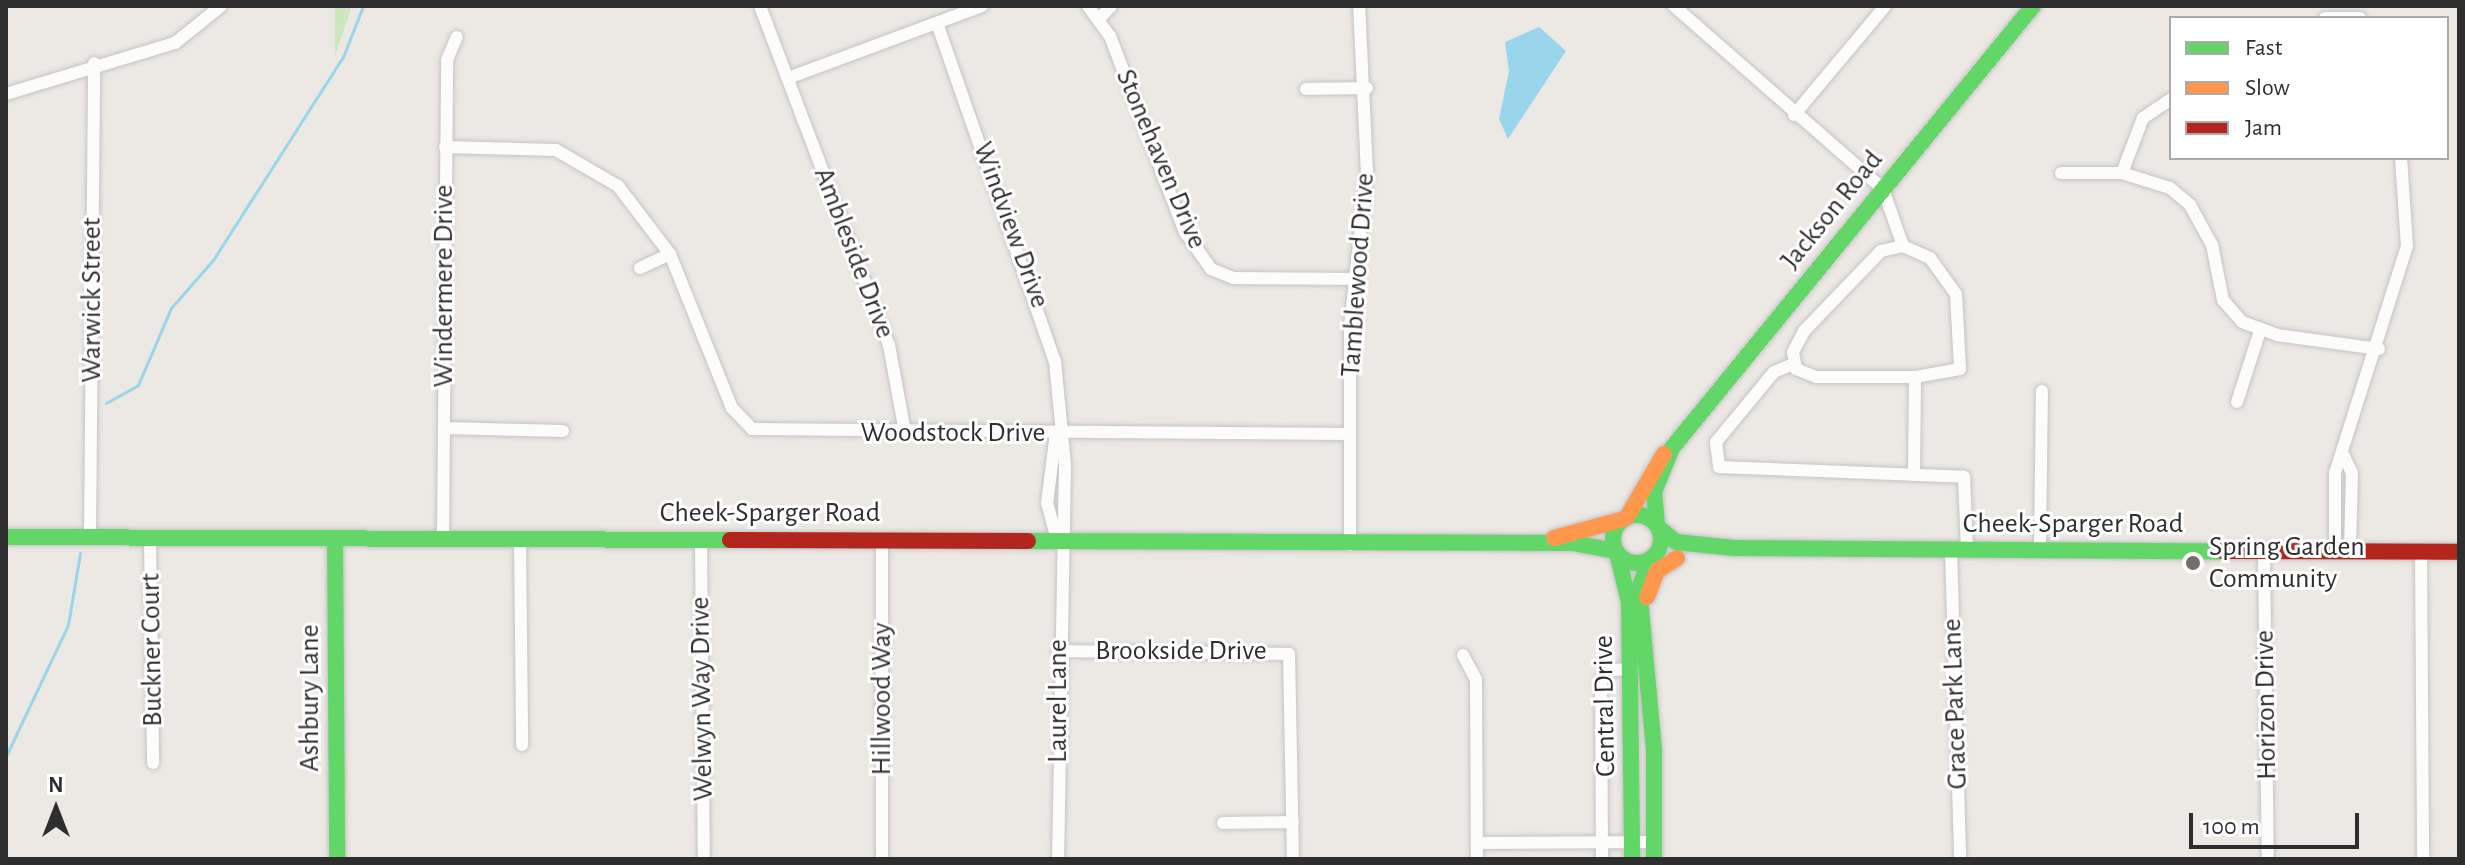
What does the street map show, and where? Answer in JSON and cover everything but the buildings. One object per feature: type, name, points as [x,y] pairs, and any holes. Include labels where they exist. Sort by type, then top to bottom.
[{"type":"main road","name":"Jackson Road","points":[[1625,518],[1648,471],[1672,448],[2033,6]]},
{"type":"main road","name":"Jackson Road","points":[[1658,527],[1654,492],[1672,448]]},
{"type":"main road","name":"Cheek-Sparger Road","points":[[1533,545],[1625,518]]},
{"type":"main road","points":[[1625,518],[1658,527],[1659,549],[1649,560],[1634,563],[1616,552],[1613,537],[1625,518]]},
{"type":"main road","name":"Cheek-Sparger Road","points":[[1658,527],[1676,542],[1735,548],[2459,552]]},
{"type":"main road","name":"Cheek-Sparger Road","points":[[6,537],[1533,545],[1616,552]]},
{"type":"main road","name":"Ashbury Lane","points":[[335,538],[337,859]]},
{"type":"main road","name":"Cheek-Sparger Road","points":[[1649,560],[1735,548]]},
{"type":"main road","name":"Central Drive","points":[[1616,552],[1625,570],[1632,669],[1632,850]]},
{"type":"main road","points":[[1647,630],[1650,585],[1677,558]]},
{"type":"main road","name":"Central Drive","points":[[1649,560],[1639,588],[1647,630],[1654,850]]},
{"type":"street","points":[[6,94],[94,63],[190,37],[221,6]]},
{"type":"street","name":"Ambleside Drive","points":[[760,6],[892,356],[905,432]]},
{"type":"street","points":[[788,78],[982,6]]},
{"type":"street","name":"Stonehaven Drive","points":[[1088,6],[1100,18],[1185,232],[1211,269],[1233,278],[1354,279]]},
{"type":"street","points":[[1100,18],[1111,6]]},
{"type":"street","name":"Tamblewood Drive","points":[[1350,545],[1349,434],[1354,279],[1367,88],[1359,6]]},
{"type":"street","points":[[1674,6],[1794,115],[1883,189],[1903,246],[1939,267],[1962,319],[1960,369],[1915,377],[1816,377],[1793,364]]},
{"type":"street","points":[[1794,115],[1885,6]]},
{"type":"street","name":"Windview Drive","points":[[937,23],[1048,328],[1056,433],[1065,464],[1058,543]]},
{"type":"street","name":"Windermere Drive","points":[[443,537],[447,60],[457,37]]},
{"type":"street","name":"Warwick Street","points":[[90,537],[94,63]]},
{"type":"street","points":[[1306,89],[1367,88]]},
{"type":"street","points":[[2122,173],[2143,118],[2169,100]]},
{"type":"street","name":"Woodstock Drive","points":[[445,147],[556,150],[576,158],[618,186],[670,254],[732,408],[752,429],[1349,434]]},
{"type":"street","points":[[2343,551],[2335,473],[2344,456],[2351,416],[2379,349],[2407,246],[2401,160]]},
{"type":"street","points":[[2061,173],[2122,173],[2170,188],[2190,205],[2206,229],[2227,308],[2260,331],[2379,349]]},
{"type":"street","points":[[1903,246],[1881,251],[1804,331],[1793,364],[1774,372],[1716,442],[1719,467],[1914,475],[1915,377]]},
{"type":"street","points":[[640,268],[670,254]]},
{"type":"street","points":[[2237,402],[2260,331]]},
{"type":"street","points":[[2040,549],[2042,391]]},
{"type":"street","points":[[444,428],[563,431]]},
{"type":"street","name":"Grace Park Lane","points":[[1914,475],[1967,478],[1959,549],[1960,859]]},
{"type":"street","name":"Buckner Court","points":[[150,538],[153,763]]},
{"type":"street","points":[[520,538],[522,745]]},
{"type":"street","name":"Welwyn Way Drive","points":[[701,539],[704,859]]},
{"type":"street","name":"Hillwood Way","points":[[882,540],[882,859]]},
{"type":"street","name":"Laurel Lane","points":[[1058,543],[1058,859]]},
{"type":"street","name":"Horizon Drive","points":[[2264,551],[2268,859]]},
{"type":"street","points":[[2421,552],[2423,859]]},
{"type":"street","name":"Brookside Drive","points":[[1058,651],[1289,654],[1293,859]]},
{"type":"street","points":[[1463,655],[1476,679],[1477,859]]},
{"type":"street","points":[[1602,859],[1601,681],[1612,670],[1632,669]]},
{"type":"street","points":[[1223,823],[1293,822]]},
{"type":"street","points":[[1477,843],[1601,842],[1632,850],[1654,850]]},
{"type":"green space","points":[[335,6],[352,6],[335,56]]},
{"type":"water","points":[[1539,27],[1566,51],[1508,139],[1499,119],[1509,71],[1505,42]]},
{"type":"waterway","points":[[106,403],[138,385],[171,308],[213,260],[343,57],[363,6]]},
{"type":"waterway","points":[[6,756],[68,625],[80,553]]},
{"type":"traffic: fast","points":[[1657,525],[1654,492],[1672,448],[2033,6]]},
{"type":"traffic: fast","points":[[1637,515],[1654,522],[1661,539],[1654,556],[1637,563],[1620,556],[1613,539],[1620,522],[1637,515]]},
{"type":"traffic: fast","points":[[1659,528],[1676,542],[1735,548],[2223,551]]},
{"type":"traffic: fast","points":[[6,537],[730,540]]},
{"type":"traffic: fast","points":[[335,538],[337,859]]},
{"type":"traffic: fast","points":[[1028,541],[1573,543],[1616,551]]},
{"type":"traffic: fast","points":[[1617,553],[1629,602],[1632,859]]},
{"type":"traffic: fast","points":[[1649,561],[1639,588],[1654,751],[1654,859]]},
{"type":"traffic: slow","points":[[1627,517],[1664,454]]},
{"type":"traffic: slow","points":[[1554,538],[1624,519]]},
{"type":"traffic: slow","points":[[1647,597],[1657,571],[1677,558]]},
{"type":"traffic: jam","points":[[730,540],[1028,541]]},
{"type":"traffic: jam","points":[[2223,551],[2459,552]]},
{"type":"place","name":"Spring Garden Community","points":[[2193,563]]}]
